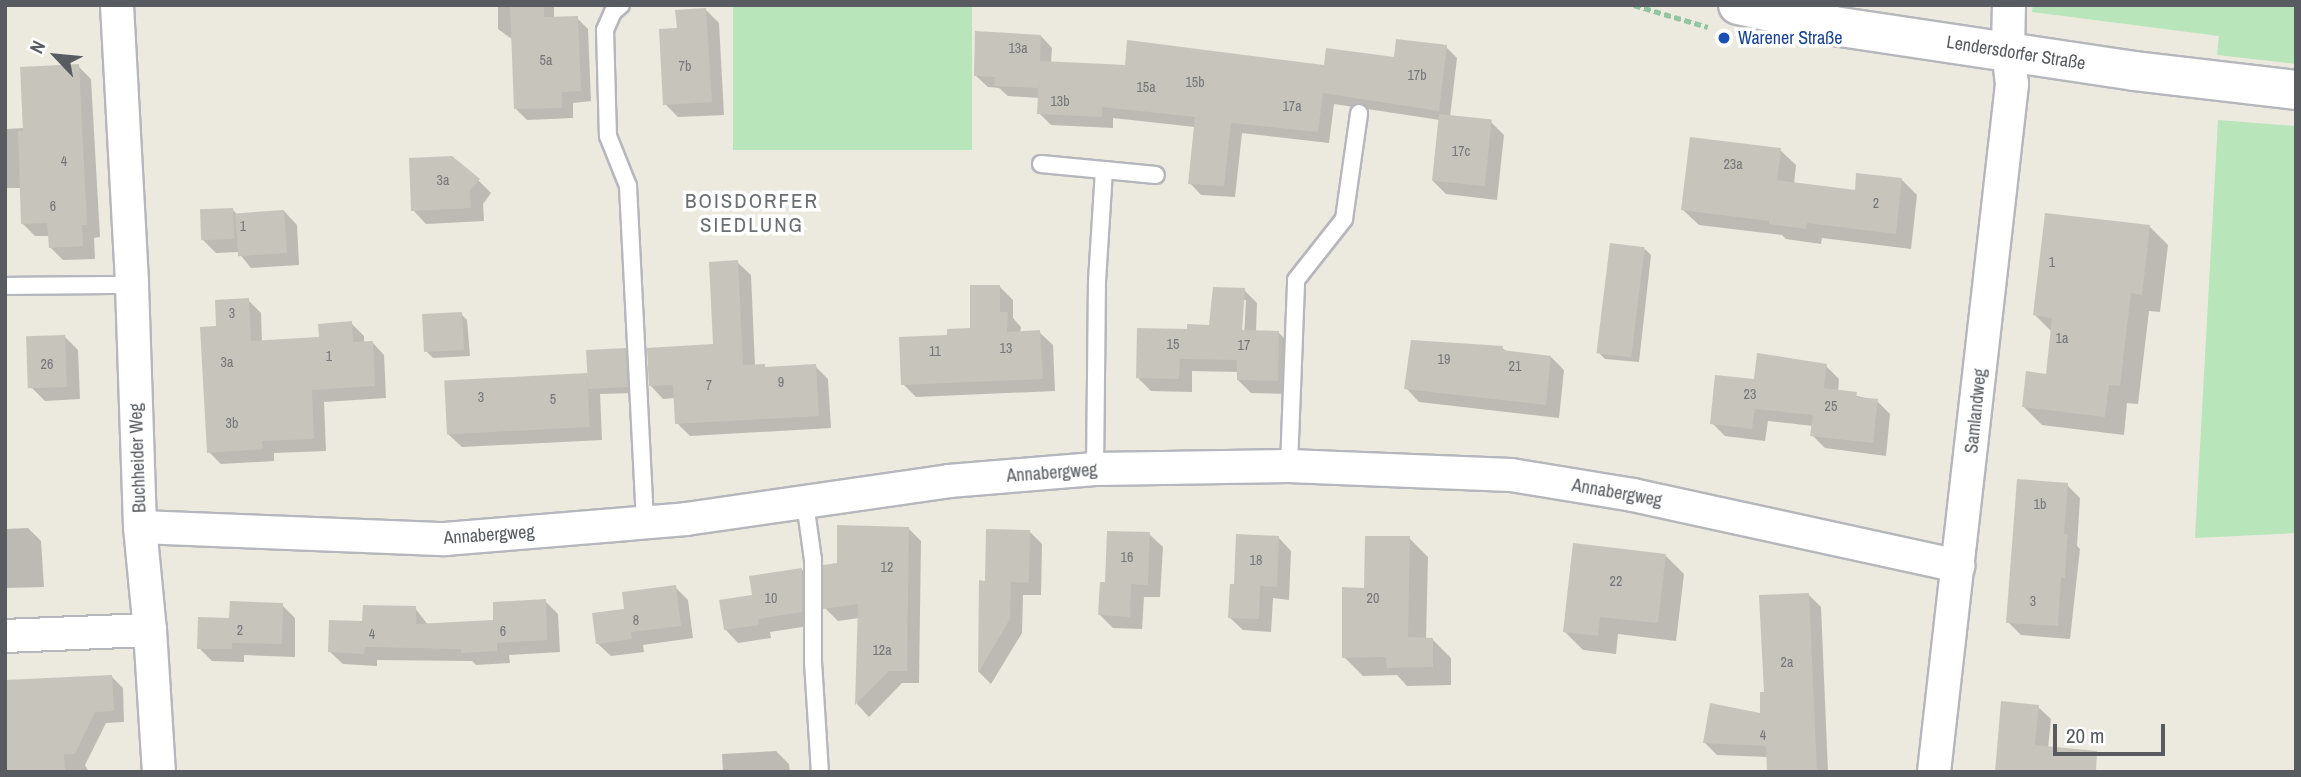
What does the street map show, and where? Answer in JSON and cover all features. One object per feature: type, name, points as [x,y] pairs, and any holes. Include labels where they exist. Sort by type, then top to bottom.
[{"type":"street","name":"Buchheider Weg","points":[[117,5],[132,285],[140,527],[159,772]]},
{"type":"street","name":"Lendersdorfer Straße","points":[[1738,5],[1834,26],[2296,90]]},
{"type":"street","name":"Samlandweg","points":[[1934,772],[2012,84],[2007,51],[2009,5]]},
{"type":"street","name":"Annabergweg","points":[[140,527],[445,539],[645,523],[805,503],[948,481],[1095,469],[1289,466],[1511,475],[1633,495],[1958,566]]},
{"type":"street","points":[[5,636],[150,630]]},
{"type":"lane","points":[[621,5],[613,12],[605,30],[608,136],[628,186],[645,523]]},
{"type":"lane","points":[[1289,466],[1296,280],[1344,219],[1359,113]]},
{"type":"lane","points":[[1041,164],[1156,175]]},
{"type":"lane","points":[[1095,469],[1097,281],[1104,170]]},
{"type":"lane","points":[[5,286],[132,285]]},
{"type":"lane","points":[[805,503],[813,560],[813,662],[820,772]]},
{"type":"green space","points":[[733,5],[972,5],[972,150],[733,150]]},
{"type":"green space","points":[[2033,5],[2296,5],[2296,64],[2217,55],[2219,36],[2032,12]]},
{"type":"green space","points":[[2218,120],[2296,126],[2296,533],[2195,538]]},
{"type":"building","points":[[510,5],[544,5],[544,17],[578,16],[581,91],[562,92],[562,108],[514,109]]},
{"type":"building","points":[[706,8],[712,102],[663,105],[659,29],[677,28],[675,10]]},
{"type":"building","points":[[975,31],[1041,35],[1040,61],[1125,65],[1127,40],[1324,65],[1326,48],[1394,57],[1396,39],[1447,45],[1439,111],[1323,93],[1318,132],[1231,123],[1224,186],[1188,184],[1195,117],[1102,107],[1102,117],[1037,114],[1039,75],[1038,88],[994,86],[995,77],[974,76]]},
{"type":"building","points":[[79,64],[87,225],[82,225],[83,246],[49,248],[47,223],[21,224],[18,131],[23,131],[20,67]]},
{"type":"building","points":[[1439,114],[1492,120],[1485,186],[1432,181]]},
{"type":"building","points":[[1690,137],[1781,148],[1777,180],[1855,190],[1856,173],[1902,178],[1896,234],[1807,223],[1806,229],[1769,224],[1769,221],[1681,210]]},
{"type":"building","points":[[452,156],[480,179],[470,190],[471,208],[411,211],[409,158]]},
{"type":"building","points":[[233,208],[234,239],[201,240],[200,209]]},
{"type":"building","points":[[284,210],[287,253],[238,256],[235,213]]},
{"type":"building","points":[[2045,213],[2150,225],[2142,295],[2131,293],[2120,386],[2109,385],[2105,417],[2022,407],[2026,371],[2046,374],[2052,318],[2033,315]]},
{"type":"building","points":[[1610,243],[1645,247],[1631,357],[1596,353]]},
{"type":"building","points":[[738,260],[743,365],[765,364],[765,367],[816,364],[819,416],[675,424],[673,385],[649,386],[647,348],[713,344],[709,262]]},
{"type":"building","points":[[970,285],[1000,285],[1000,312],[1008,312],[1007,332],[1040,330],[1043,379],[901,385],[899,337],[947,335],[947,329],[970,328]]},
{"type":"building","points":[[1213,287],[1245,288],[1242,330],[1279,331],[1278,381],[1237,380],[1237,360],[1180,359],[1179,379],[1136,378],[1137,328],[1187,329],[1187,324],[1209,325]]},
{"type":"building","points":[[249,298],[251,341],[319,337],[318,324],[352,321],[353,342],[373,341],[375,386],[312,390],[314,439],[262,441],[263,449],[207,453],[200,327],[216,326],[215,300]]},
{"type":"building","points":[[462,312],[464,350],[424,352],[422,314]]},
{"type":"building","points":[[65,335],[67,387],[28,388],[26,336]]},
{"type":"building","points":[[1411,340],[1503,346],[1502,350],[1551,356],[1546,405],[1404,389]]},
{"type":"building","points":[[626,348],[628,387],[588,389],[586,350]]},
{"type":"building","points":[[1757,353],[1827,364],[1824,388],[1857,392],[1856,397],[1878,399],[1873,443],[1810,436],[1813,415],[1755,409],[1752,429],[1710,424],[1715,375],[1754,379]]},
{"type":"building","points":[[587,373],[590,427],[447,434],[444,380]]},
{"type":"building","points":[[2017,479],[2068,483],[2064,534],[2068,534],[2065,578],[2061,577],[2058,626],[2006,623]]},
{"type":"building","points":[[837,525],[909,527],[907,671],[889,671],[855,705],[858,604],[823,609],[823,565],[837,563]]},
{"type":"building","points":[[986,529],[1030,530],[1029,583],[1011,582],[1010,619],[978,673],[979,580],[985,581]]},
{"type":"building","points":[[1107,531],[1150,532],[1148,585],[1131,584],[1130,617],[1098,615],[1100,582],[1105,582]]},
{"type":"building","points":[[1236,534],[1279,536],[1277,587],[1260,586],[1259,619],[1228,618],[1230,584],[1234,584]]},
{"type":"building","points":[[1365,536],[1410,536],[1408,637],[1433,638],[1433,667],[1387,668],[1386,657],[1342,658],[1342,587],[1364,588]]},
{"type":"building","points":[[1573,543],[1666,554],[1658,623],[1600,617],[1598,636],[1563,632]]},
{"type":"building","points":[[802,568],[802,612],[758,619],[759,625],[724,630],[719,600],[752,595],[749,576]]},
{"type":"building","points":[[676,585],[681,626],[631,632],[632,639],[596,644],[592,613],[624,609],[622,592]]},
{"type":"building","points":[[1809,593],[1817,772],[1767,772],[1766,746],[1703,743],[1710,703],[1760,713],[1760,692],[1764,692],[1759,595]]},
{"type":"building","points":[[546,599],[547,640],[497,643],[497,651],[461,653],[461,649],[365,647],[364,654],[328,652],[329,620],[362,621],[363,605],[416,606],[416,624],[493,620],[493,602]]},
{"type":"building","points":[[230,601],[283,603],[282,644],[232,643],[232,649],[197,649],[198,617],[229,618]]},
{"type":"building","points":[[112,675],[114,711],[95,712],[75,754],[64,754],[65,772],[5,772],[5,680]]},
{"type":"building","points":[[2001,701],[2039,705],[2035,745],[2097,751],[2096,772],[1995,772]]},
{"type":"place","name":"Warener Straße","points":[[1724,38]]},
{"type":"district","name":"BOISDORFER SIEDLUNG","points":[[752,213]]}]
